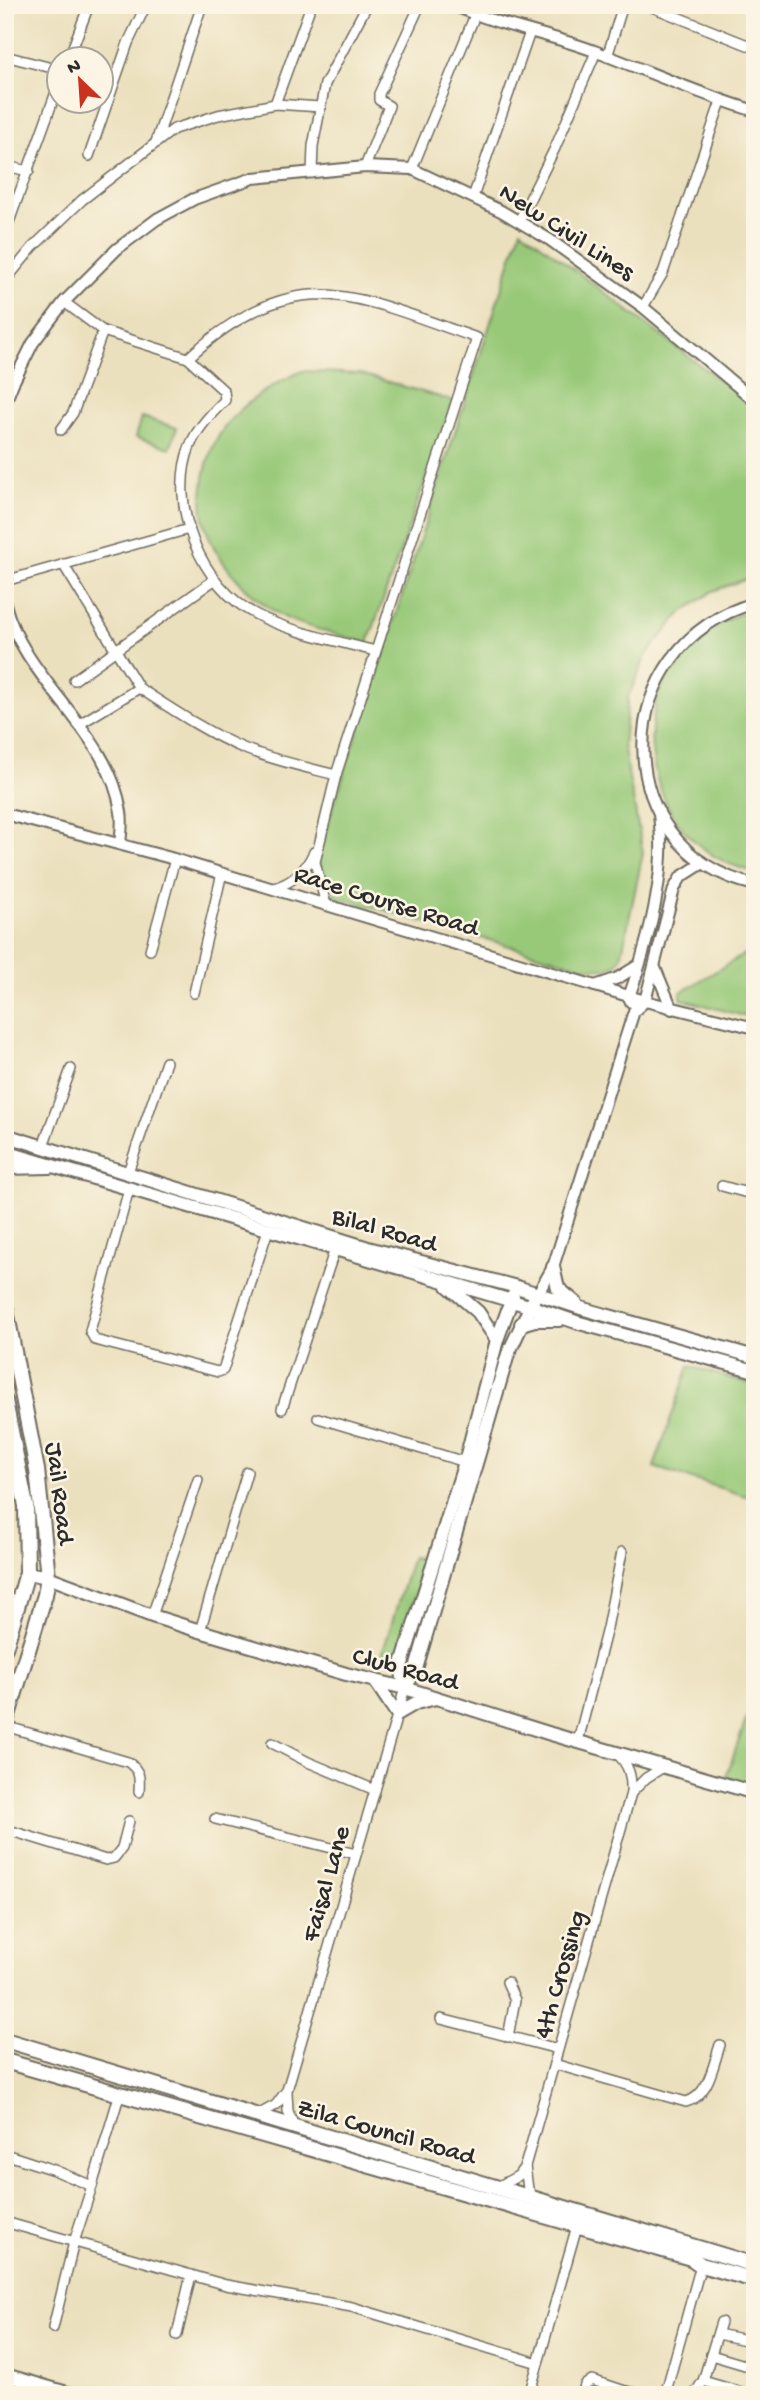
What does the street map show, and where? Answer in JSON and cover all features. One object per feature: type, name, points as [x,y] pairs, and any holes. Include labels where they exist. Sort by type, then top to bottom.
[{"type":"main road","name":"Bilal Road","points":[[5,1135],[368,1248],[517,1287],[583,1309],[755,1357]]},
{"type":"main road","name":"Bilal Road","points":[[5,1152],[576,1322],[755,1371]]},
{"type":"main road","points":[[5,1167],[50,1166]]},
{"type":"main road","points":[[553,1267],[558,1288],[583,1309]]},
{"type":"main road","points":[[442,1282],[478,1312],[498,1339]]},
{"type":"main road","name":"Faisal Lane","points":[[405,1688],[401,1667],[465,1462],[498,1339],[517,1287]]},
{"type":"main road","name":"Faisal Lane","points":[[405,1688],[416,1670],[508,1354],[529,1306],[537,1295]]},
{"type":"main road","name":"Jail Road","points":[[5,1305],[37,1469],[48,1577],[45,1595],[5,1726]]},
{"type":"main road","points":[[521,1324],[552,1319],[576,1322]]},
{"type":"main road","name":"Jail Road","points":[[5,1401],[26,1506],[27,1573],[5,1648]]},
{"type":"main road","name":"Club Road","points":[[27,1573],[48,1577],[152,1616],[201,1631],[346,1674],[405,1688],[755,1793]]},
{"type":"main road","points":[[375,1681],[397,1714],[416,1703],[437,1698]]},
{"type":"main road","name":"Zila Council Road","points":[[5,2040],[755,2265]]},
{"type":"main road","name":"Zila Council Road","points":[[5,2061],[691,2259],[701,2265],[755,2280]]},
{"type":"main road","points":[[5,2375],[74,2395]]},
{"type":"main road","points":[[5,2393],[12,2395]]},
{"type":"street","points":[[73,46],[89,5]]},
{"type":"street","points":[[89,156],[128,43],[146,5]]},
{"type":"street","points":[[156,142],[202,5]]},
{"type":"street","points":[[275,104],[311,5]]},
{"type":"street","points":[[312,173],[313,146],[326,84],[367,5]]},
{"type":"street","points":[[365,167],[389,106],[379,100],[379,94],[420,5]]},
{"type":"street","points":[[453,5],[475,15],[596,52],[721,101],[755,111]]},
{"type":"street","points":[[607,57],[623,5]]},
{"type":"street","points":[[647,5],[755,48]]},
{"type":"street","points":[[412,169],[475,15]]},
{"type":"street","points":[[473,197],[530,32]]},
{"type":"street","points":[[519,221],[555,148],[596,52]]},
{"type":"street","points":[[5,56],[46,66]]},
{"type":"street","points":[[643,307],[663,273],[721,101]]},
{"type":"street","points":[[5,281],[33,247],[82,200],[174,129],[218,115],[275,104],[321,107]]},
{"type":"street","points":[[5,233],[48,116]]},
{"type":"street","points":[[5,166],[29,172]]},
{"type":"street","name":"New Civil Lines","points":[[5,403],[33,344],[64,302],[117,249],[157,219],[194,199],[253,178],[365,167],[412,169],[519,221],[643,307],[755,401]]},
{"type":"street","points":[[188,358],[228,326],[253,312],[278,302],[310,295],[341,297],[380,306],[477,338],[336,775],[316,862],[317,876],[326,905]]},
{"type":"street","points":[[64,302],[103,331],[188,358],[224,391],[225,400],[207,418],[190,445],[183,475],[189,529],[200,557],[214,580],[256,615],[314,635],[374,651]]},
{"type":"street","points":[[61,430],[73,413],[103,331]]},
{"type":"street","points":[[5,581],[189,529]]},
{"type":"street","points":[[63,564],[139,688],[176,712],[241,747],[280,761],[336,775]]},
{"type":"street","points":[[74,680],[214,580]]},
{"type":"street","points":[[755,603],[732,610],[695,632],[666,665],[655,684],[643,726],[643,748],[650,791],[672,832],[703,863],[755,885]]},
{"type":"street","points":[[5,604],[9,619],[23,647],[95,749],[112,783],[121,807],[120,844]]},
{"type":"street","points":[[78,725],[139,688]]},
{"type":"street","points":[[634,1011],[629,997],[640,965],[661,856],[659,811]]},
{"type":"street","name":"Race Course Road","points":[[5,814],[274,888],[629,997],[755,1028]]},
{"type":"street","points":[[274,888],[290,883],[301,873],[318,844]]},
{"type":"street","points":[[150,950],[175,859]]},
{"type":"street","points":[[537,1295],[553,1267],[634,1011],[645,1001],[677,882],[703,863]]},
{"type":"street","points":[[194,993],[222,873]]},
{"type":"street","points":[[595,986],[618,978],[640,965]]},
{"type":"street","points":[[655,968],[672,1009]]},
{"type":"street","points":[[128,1172],[166,1062]]},
{"type":"street","points":[[43,1146],[71,1069]]},
{"type":"street","points":[[722,1185],[755,1195]]},
{"type":"street","points":[[130,1189],[90,1331],[95,1340],[218,1372],[223,1370],[268,1230]]},
{"type":"street","points":[[282,1409],[335,1249]]},
{"type":"street","points":[[318,1418],[465,1462]]},
{"type":"street","points":[[201,1631],[247,1472]]},
{"type":"street","points":[[152,1616],[198,1480]]},
{"type":"street","points":[[578,1741],[607,1628],[622,1552]]},
{"type":"street","name":"Faisal Lane","points":[[254,2116],[261,2115],[276,2105],[286,2090],[405,1688]]},
{"type":"street","points":[[5,1726],[128,1762],[137,1769],[140,1776],[139,1792]]},
{"type":"street","points":[[272,1743],[375,1790]]},
{"type":"street","points":[[615,1751],[631,1774],[631,1793]]},
{"type":"street","points":[[631,1793],[646,1778],[666,1766]]},
{"type":"street","name":"4th Crossing","points":[[525,2166],[631,1793]]},
{"type":"street","points":[[215,1819],[356,1854]]},
{"type":"street","points":[[5,1829],[106,1860],[114,1858],[122,1848],[129,1821]]},
{"type":"street","points":[[508,1982],[515,2000],[508,2037]]},
{"type":"street","points":[[440,2020],[558,2049]]},
{"type":"street","points":[[554,2064],[686,2102],[697,2098],[704,2089],[720,2045]]},
{"type":"street","name":"Faisal Lane","points":[[286,2090],[288,2111],[295,2129]]},
{"type":"street","points":[[53,2328],[74,2242],[120,2094]]},
{"type":"street","points":[[5,2154],[54,2169],[92,2186]]},
{"type":"street","points":[[497,2187],[518,2176],[525,2166]]},
{"type":"street","points":[[525,2166],[528,2189],[534,2198]]},
{"type":"street","points":[[5,2222],[191,2275],[266,2293],[352,2307],[538,2363]]},
{"type":"street","points":[[529,2395],[576,2226]]},
{"type":"street","points":[[665,2395],[701,2265]]},
{"type":"street","points":[[177,2335],[191,2275]]},
{"type":"street","points":[[694,2395],[703,2381],[721,2322]]},
{"type":"street","points":[[718,2334],[755,2342]]},
{"type":"street","points":[[711,2355],[755,2368]]},
{"type":"street","points":[[582,2395],[585,2385],[592,2380],[626,2393],[646,2395]]},
{"type":"street","points":[[703,2381],[752,2395]]},
{"type":"green space","points":[[521,229],[755,407],[755,576],[713,591],[680,614],[647,654],[628,697],[623,745],[643,853],[621,958],[618,963],[608,968],[580,966],[337,897],[321,877],[318,854]]},
{"type":"green space","points":[[302,371],[361,374],[453,401],[368,643],[300,624],[271,609],[231,573],[216,551],[205,525],[202,494],[204,478],[220,435],[236,414],[253,399]]},
{"type":"green space","points":[[142,417],[177,428],[170,448],[136,437]]},
{"type":"green space","points":[[755,610],[755,872],[727,863],[703,848],[683,829],[668,806],[657,780],[652,753],[652,724],[658,696],[665,680],[692,646],[710,630],[732,617]]},
{"type":"green space","points":[[755,948],[755,1019],[681,999],[681,992]]},
{"type":"green space","points":[[689,1366],[755,1385],[755,1499],[654,1467]]},
{"type":"green space","points":[[412,1557],[426,1560],[395,1663],[381,1658]]},
{"type":"green space","points":[[755,1694],[755,1791],[724,1783]]}]
